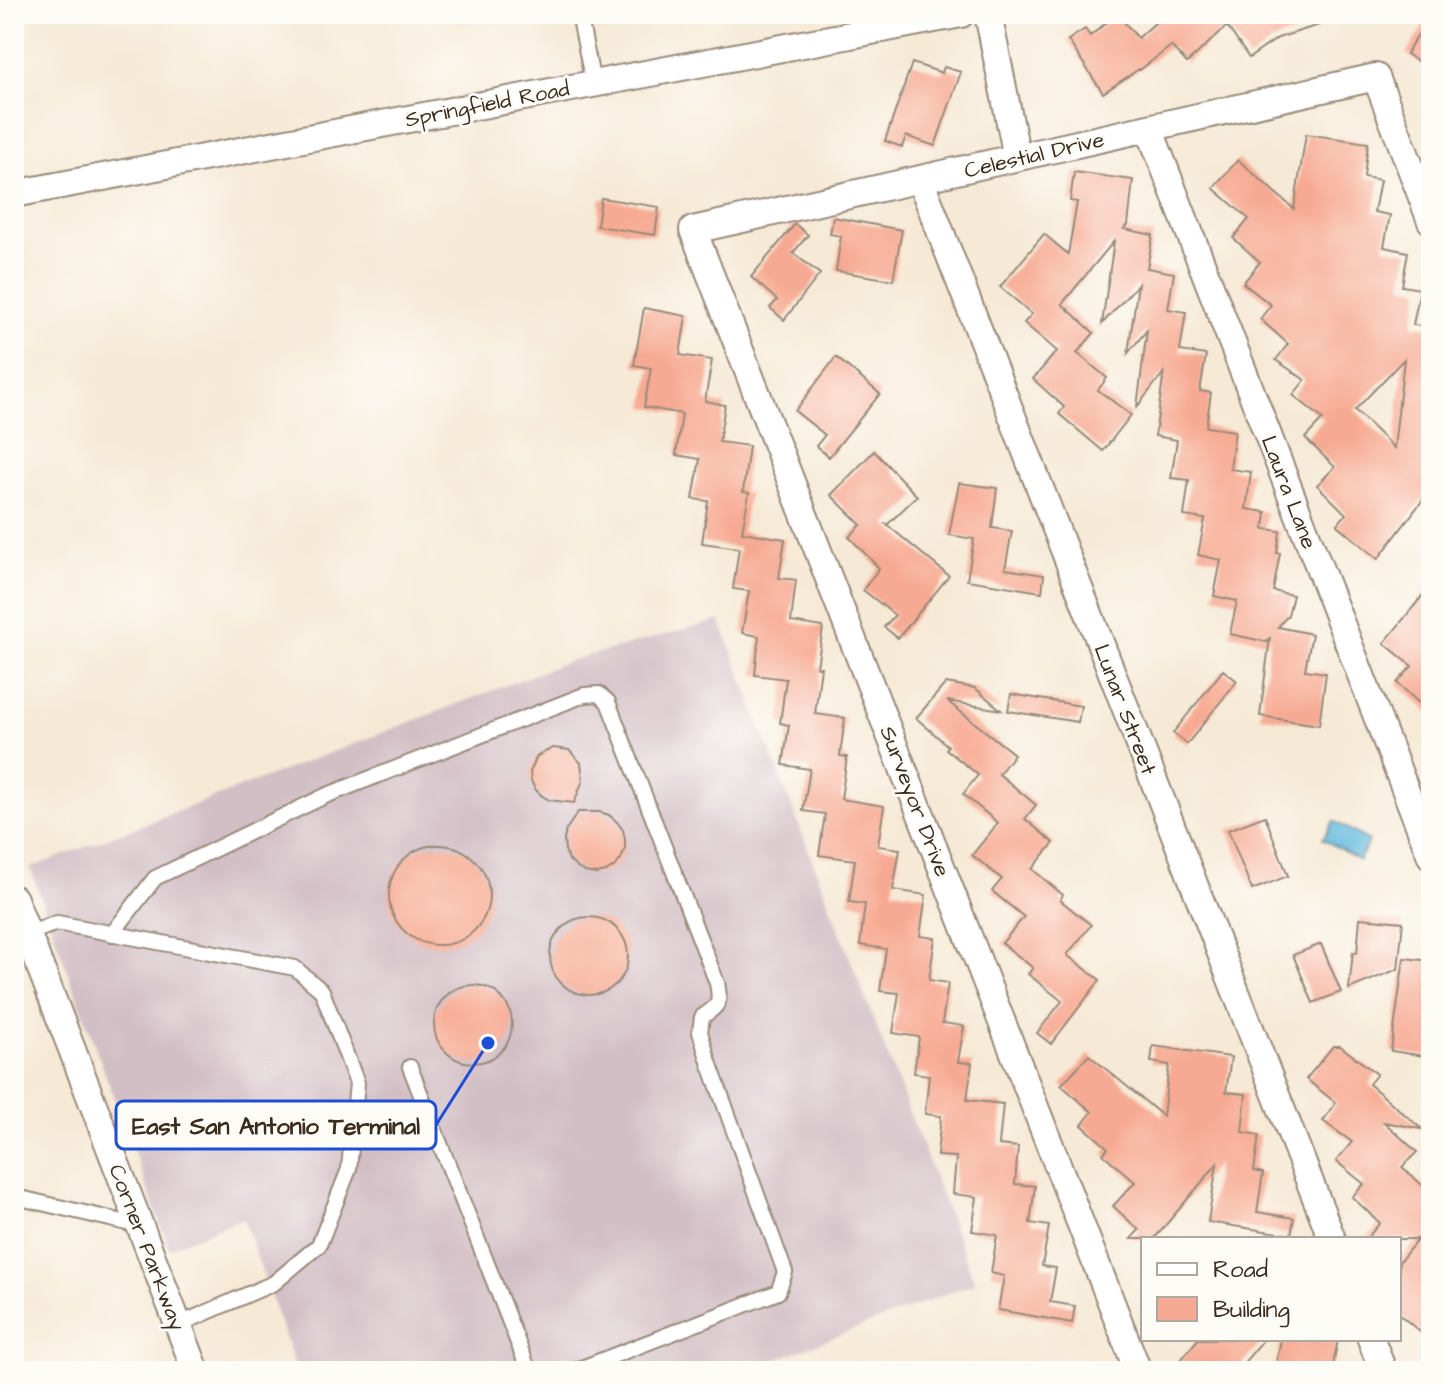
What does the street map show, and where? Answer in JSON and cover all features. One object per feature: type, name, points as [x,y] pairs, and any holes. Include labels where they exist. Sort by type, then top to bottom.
[{"type":"street","name":"Springfield Road","points":[[14,194],[959,14]]},
{"type":"street","points":[[988,14],[1017,157]]},
{"type":"street","name":"Celestial Drive","points":[[693,230],[1376,77],[1431,221]]},
{"type":"street","name":"Laura Lane","points":[[1149,128],[1431,856]]},
{"type":"street","name":"Lunar Street","points":[[920,179],[1331,1237]]},
{"type":"street","name":"Surveyor Drive","points":[[693,230],[1138,1371]]},
{"type":"street","name":"Corner Parkway","points":[[14,899],[196,1371]]},
{"type":"street","points":[[1372,1341],[1383,1371]]},
{"type":"lane","points":[[593,83],[579,16],[600,14]]},
{"type":"lane","points":[[112,934],[155,878],[325,796],[584,695],[599,694],[608,702],[717,983],[720,999],[716,1008],[702,1017],[700,1032],[785,1272],[778,1292],[574,1371]]},
{"type":"lane","points":[[27,934],[57,923],[295,968],[322,991],[357,1083],[349,1169],[319,1245],[274,1283],[178,1325]]},
{"type":"lane","points":[[410,1067],[529,1371]]},
{"type":"lane","points":[[14,1188],[16,1197],[140,1226]]},
{"type":"shaded area","points":[[720,620],[975,1283],[746,1371],[297,1371],[243,1218],[169,1248],[30,868],[569,661]]},
{"type":"water","points":[[1334,821],[1369,841],[1359,860],[1323,839]]},
{"type":"building","points":[[1117,14],[1138,38],[1165,14],[1340,14],[1341,18],[1278,38],[1249,58],[1227,26],[1187,63],[1171,46],[1103,93],[1068,40],[1085,29],[1090,36]]},
{"type":"building","points":[[1431,14],[1431,70],[1406,54]]},
{"type":"building","points":[[912,63],[942,73],[944,67],[961,72],[935,146],[906,136],[902,147],[885,141]]},
{"type":"building","points":[[1306,134],[1368,143],[1364,177],[1380,180],[1374,212],[1390,215],[1384,247],[1408,252],[1402,286],[1420,289],[1413,325],[1431,327],[1431,489],[1378,559],[1337,525],[1346,514],[1317,485],[1335,467],[1305,438],[1323,419],[1293,395],[1305,380],[1276,360],[1288,344],[1260,319],[1271,305],[1243,283],[1260,262],[1233,238],[1249,219],[1213,188],[1238,160],[1294,209]],"holes":[[[1404,359],[1394,448],[1355,410]]]},
{"type":"building","points":[[1074,172],[1133,180],[1128,225],[1124,229],[1153,235],[1147,268],[1174,273],[1168,309],[1186,312],[1180,351],[1206,355],[1200,391],[1211,393],[1206,427],[1235,431],[1230,469],[1251,472],[1246,509],[1266,512],[1264,529],[1280,531],[1277,553],[1280,553],[1273,591],[1293,595],[1288,615],[1278,627],[1312,634],[1305,670],[1326,673],[1319,725],[1260,716],[1270,637],[1267,642],[1230,634],[1237,601],[1214,596],[1221,560],[1198,555],[1205,519],[1184,516],[1189,480],[1171,478],[1177,440],[1155,436],[1164,372],[1137,407],[1147,330],[1128,353],[1138,284],[1102,324],[1114,241],[1062,304],[1094,333],[1077,353],[1107,378],[1098,390],[1131,415],[1103,451],[1059,414],[1064,407],[1033,379],[1057,351],[1024,323],[1032,314],[1000,287],[1044,234],[1068,254],[1077,202],[1070,201]]},
{"type":"building","points":[[601,198],[659,207],[655,235],[597,226]]},
{"type":"building","points":[[833,217],[902,230],[893,280],[836,271],[841,236],[830,234]]},
{"type":"building","points":[[795,224],[808,235],[793,253],[820,274],[784,320],[770,308],[777,300],[751,277]]},
{"type":"building","points":[[644,308],[686,316],[680,355],[712,360],[705,401],[725,405],[719,442],[749,446],[743,492],[749,493],[742,532],[785,539],[779,578],[796,580],[791,622],[823,627],[815,714],[845,718],[840,756],[847,757],[841,799],[884,806],[878,846],[900,849],[893,890],[926,895],[920,936],[935,938],[929,980],[948,983],[942,1023],[964,1026],[958,1062],[972,1063],[967,1100],[1003,1104],[999,1145],[1018,1147],[1015,1184],[1035,1186],[1030,1223],[1049,1226],[1042,1266],[1056,1268],[1050,1302],[1075,1306],[1072,1323],[998,1310],[1004,1276],[991,1273],[997,1235],[972,1231],[977,1197],[953,1194],[956,1157],[937,1156],[941,1116],[925,1114],[929,1075],[914,1073],[919,1037],[893,1033],[899,993],[880,991],[886,949],[860,945],[865,904],[849,902],[855,860],[819,855],[825,814],[803,811],[810,769],[783,765],[789,725],[780,723],[786,679],[755,675],[759,636],[742,633],[749,591],[733,589],[739,548],[702,543],[708,501],[693,499],[700,459],[676,455],[682,414],[644,407],[651,368],[634,365]]},
{"type":"building","points":[[836,357],[880,394],[829,457],[816,446],[825,435],[795,411]]},
{"type":"building","points":[[874,451],[917,496],[886,524],[949,576],[898,638],[884,627],[895,615],[863,590],[879,568],[849,537],[861,525],[831,495]]},
{"type":"building","points":[[959,483],[997,488],[992,528],[1012,531],[1005,569],[1044,575],[1042,592],[967,580],[974,539],[949,535]]},
{"type":"building","points":[[1431,585],[1431,714],[1397,683],[1412,666],[1384,643]]},
{"type":"building","points":[[1223,670],[1237,681],[1187,744],[1173,733]]},
{"type":"building","points":[[946,683],[975,688],[1001,710],[947,701],[1014,754],[999,774],[1036,805],[1025,819],[1054,843],[1032,869],[1063,895],[1060,900],[1091,925],[1067,955],[1100,980],[1051,1044],[1037,1033],[1062,1001],[1028,974],[1033,968],[1002,943],[1024,917],[992,891],[1002,879],[972,855],[998,823],[963,794],[978,775],[946,749],[948,746],[916,718]]},
{"type":"building","points":[[1011,694],[1081,706],[1078,722],[1008,711]]},
{"type":"building","points":[[553,748],[569,750],[581,763],[583,780],[574,803],[549,800],[535,789],[531,781],[530,772],[537,756]]},
{"type":"building","points":[[578,812],[609,815],[623,830],[625,849],[621,859],[606,872],[585,872],[569,860],[564,840],[566,830]]},
{"type":"building","points":[[1265,816],[1288,876],[1252,890],[1228,830]]},
{"type":"building","points":[[439,845],[458,849],[474,860],[485,876],[489,895],[485,914],[474,930],[458,941],[439,945],[420,941],[404,930],[393,914],[389,895],[393,876],[404,860],[420,849]]},
{"type":"building","points":[[589,917],[604,920],[617,928],[625,941],[628,956],[625,971],[617,984],[604,992],[589,995],[574,992],[561,984],[553,971],[550,956],[553,941],[561,928],[574,920]]},
{"type":"building","points":[[1360,918],[1403,922],[1398,969],[1349,989],[1353,952],[1357,953]]},
{"type":"building","points":[[1321,944],[1341,992],[1313,1003],[1293,955]]},
{"type":"building","points":[[1404,958],[1431,961],[1431,1057],[1391,1051]]},
{"type":"building","points":[[473,985],[488,988],[501,996],[509,1009],[512,1024],[509,1039],[501,1052],[488,1060],[473,1063],[458,1060],[445,1052],[437,1039],[434,1024],[437,1009],[445,996],[458,988]]},
{"type":"building","points":[[1153,1046],[1231,1057],[1226,1092],[1246,1094],[1242,1132],[1259,1135],[1254,1171],[1263,1173],[1257,1212],[1294,1218],[1291,1235],[1208,1222],[1217,1164],[1156,1237],[1131,1239],[1139,1230],[1113,1206],[1135,1182],[1103,1154],[1108,1148],[1082,1125],[1092,1112],[1061,1085],[1089,1055],[1163,1116],[1169,1065],[1151,1062]]},
{"type":"building","points":[[1333,1046],[1340,1046],[1377,1074],[1369,1084],[1422,1129],[1384,1122],[1417,1152],[1402,1167],[1431,1193],[1431,1341],[1401,1316],[1401,1260],[1418,1239],[1368,1237],[1380,1223],[1352,1197],[1364,1184],[1336,1161],[1352,1142],[1323,1121],[1336,1103],[1306,1079]]},
{"type":"building","points":[[1196,1341],[1262,1341],[1237,1371],[1172,1371]]},
{"type":"building","points":[[1281,1341],[1338,1341],[1332,1371],[1275,1371]]},
{"type":"place","name":"East San Antonio Terminal","points":[[488,1043]]}]
